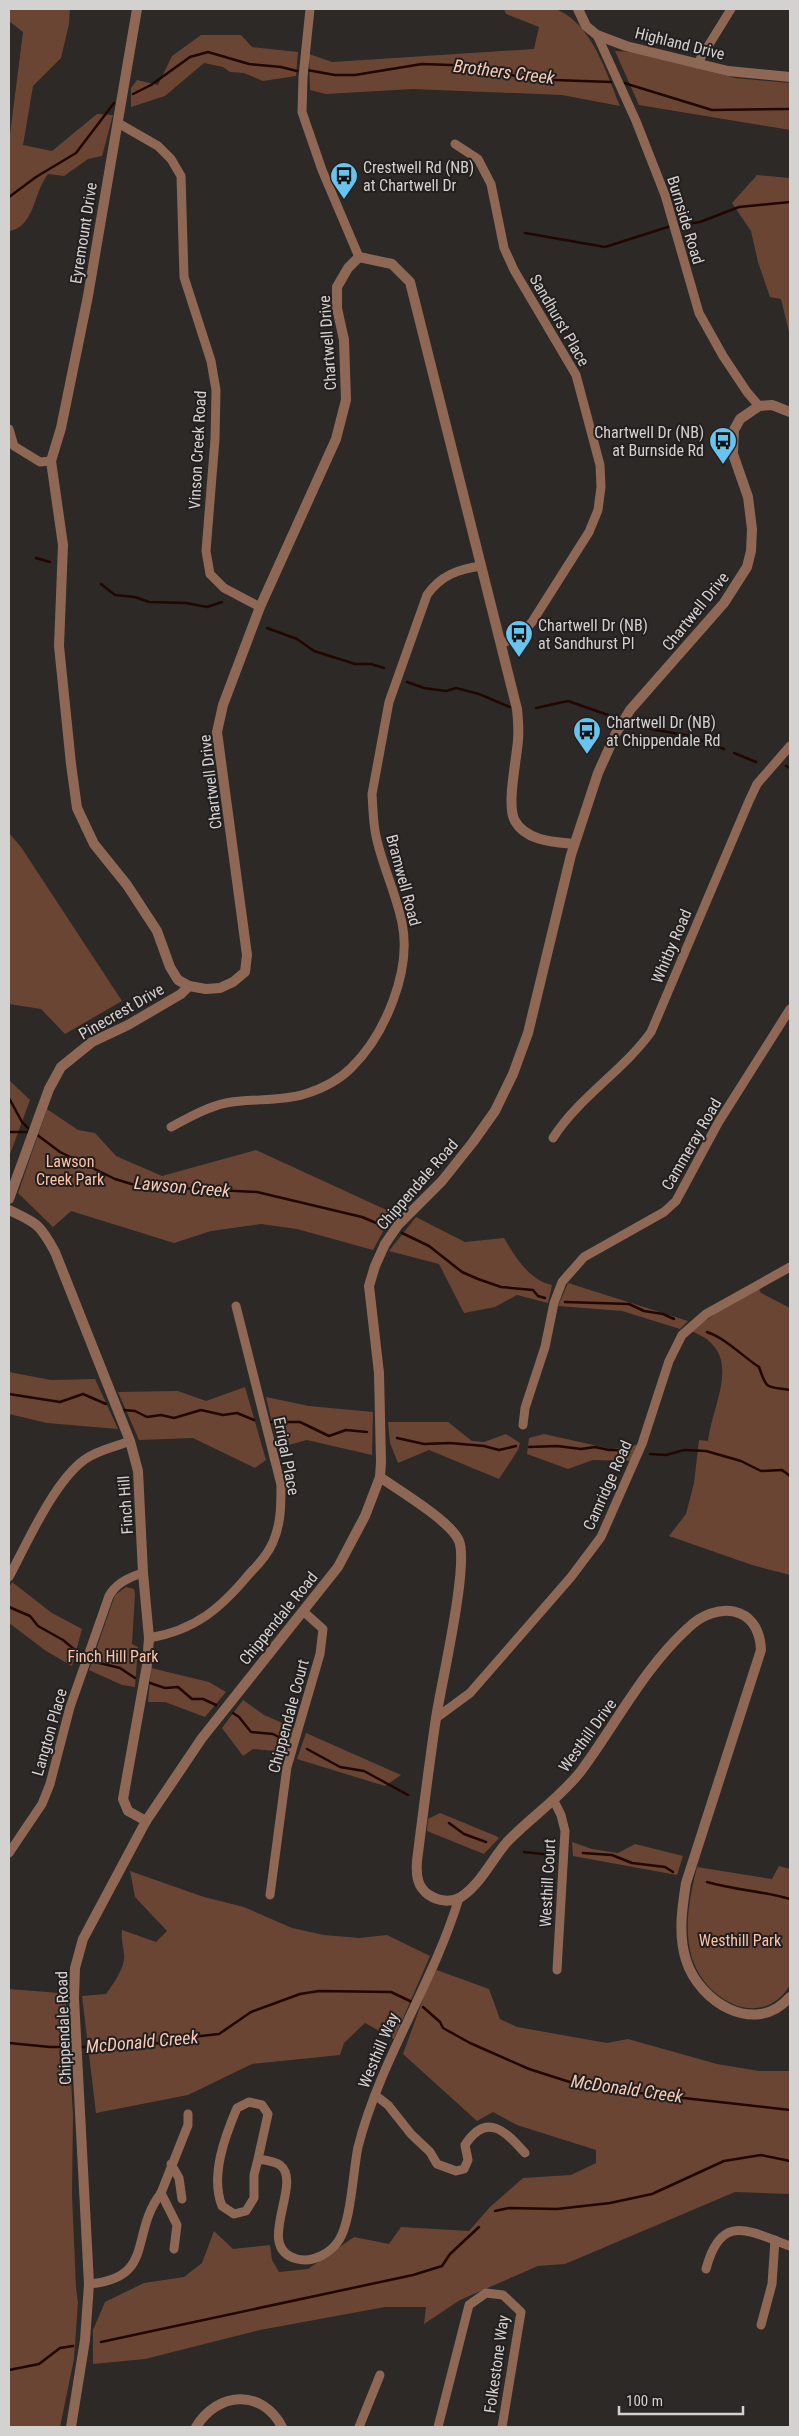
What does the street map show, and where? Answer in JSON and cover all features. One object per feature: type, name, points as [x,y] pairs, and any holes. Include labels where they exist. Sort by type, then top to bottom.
[{"type":"street","name":"Eyremount Drive","points":[[51,461],[62,428],[88,296],[105,186],[118,123],[131,35],[137,9]]},
{"type":"street","points":[[310,9],[303,77],[302,112],[322,170],[358,257],[392,264],[410,282],[517,709],[518,739],[512,807],[514,820],[523,831],[537,839],[574,844]]},
{"type":"street","name":"Highland Drive","points":[[578,9],[586,26],[597,35],[626,46],[697,64],[748,74],[790,77]]},
{"type":"street","points":[[697,64],[731,9]]},
{"type":"street","name":"Burnside Road","points":[[597,35],[636,121],[665,195],[699,313],[723,356],[747,392],[759,406]]},
{"type":"street","name":"Vinson Creek Road","points":[[118,123],[158,146],[171,159],[181,176],[184,277],[211,361],[216,390],[215,439],[206,551],[210,574],[224,588],[260,607]]},
{"type":"street","name":"Sandhurst Place","points":[[455,144],[478,158],[491,184],[504,248],[514,270],[576,375],[600,465],[601,488],[598,510],[589,532],[532,622],[519,637],[502,643]]},
{"type":"street","name":"Chartwell Drive","points":[[189,986],[206,989],[220,988],[233,982],[245,972],[247,955],[217,732],[223,704],[260,607],[336,439],[346,400],[344,340],[336,308],[337,287],[348,268],[358,257]]},
{"type":"street","points":[[759,406],[772,405],[790,412]]},
{"type":"street","name":"Chartwell Drive","points":[[574,844],[598,773],[616,733],[630,710],[724,603],[747,567],[752,529],[748,497],[733,454],[732,442],[734,430],[740,419],[759,406]]},
{"type":"street","points":[[9,429],[14,446],[40,462],[51,461],[63,545],[59,646],[77,808],[94,844],[127,885],[157,931],[170,967],[178,980],[189,986]]},
{"type":"street","name":"Bramwell Road","points":[[171,1127],[202,1111],[226,1103],[304,1094],[325,1086],[351,1069],[370,1045],[385,1019],[398,985],[404,944],[402,923],[375,835],[372,794],[389,702],[424,604],[434,584],[447,575],[481,566]]},
{"type":"street","name":"Whitby Road","points":[[553,1138],[563,1122],[639,1049],[651,1032],[757,784],[790,746]]},
{"type":"street","name":"Chippendale Road","points":[[71,2427],[85,2340],[89,2284],[74,1998],[74,1968],[83,1939],[146,1821],[202,1738],[304,1612],[338,1567],[350,1547],[380,1477],[379,1373],[369,1286],[375,1266],[384,1244],[398,1224],[442,1181],[473,1142],[495,1111],[513,1074],[528,1034],[574,844]]},
{"type":"street","name":"Pinecrest Drive","points":[[9,1198],[49,1089],[61,1068],[92,1042],[128,1025],[180,994],[189,986]]},
{"type":"street","name":"Cammeray Road","points":[[523,1425],[524,1408],[545,1347],[554,1303],[562,1282],[575,1266],[590,1253],[664,1212],[676,1201],[718,1123],[790,1009]]},
{"type":"street","name":"Finch Hill","points":[[9,1210],[35,1222],[46,1235],[85,1323],[130,1441],[138,1471],[143,1573],[149,1638],[147,1665],[123,1799],[128,1811],[146,1821]]},
{"type":"street","name":"Camridge Road","points":[[436,1718],[470,1693],[571,1577],[602,1537],[642,1444],[670,1361],[682,1335],[706,1314],[790,1267]]},
{"type":"street","name":"Errigal Place","points":[[149,1638],[175,1632],[210,1614],[226,1601],[267,1554],[277,1532],[282,1512],[281,1485],[236,1306]]},
{"type":"street","points":[[9,1576],[56,1493],[71,1472],[94,1454],[130,1441]]},
{"type":"street","points":[[380,1477],[447,1526],[459,1541],[462,1551],[460,1577],[436,1718],[416,1861],[417,1879],[420,1887],[428,1894],[439,1900],[459,1898]]},
{"type":"street","name":"Langton Place","points":[[9,1853],[42,1804],[50,1784],[70,1707],[109,1596],[113,1589],[126,1580],[143,1573]]},
{"type":"street","name":"Westhill Drive","points":[[459,1898],[470,1890],[509,1841],[554,1801],[582,1770],[656,1664],[688,1628],[702,1616],[714,1611],[733,1611],[749,1620],[757,1629],[761,1650],[686,1883],[682,1908],[682,1943],[688,1967],[697,1982],[711,1997],[728,2009],[744,2014],[761,2014],[776,2009],[790,1997]]},
{"type":"street","name":"Chippendale Court","points":[[270,1895],[287,1768],[320,1654],[322,1640],[323,1629],[304,1612]]},
{"type":"street","name":"Westhill Court","points":[[554,1801],[562,1815],[565,1831],[557,1970]]},
{"type":"street","name":"Westhill Way","points":[[258,2159],[278,2164],[286,2175],[279,2238],[280,2245],[287,2254],[297,2259],[309,2260],[326,2253],[339,2240],[346,2220],[359,2146],[375,2095],[446,1937],[459,1898]]},
{"type":"street","points":[[375,2095],[388,2104],[411,2134],[430,2152],[436,2164],[449,2170],[456,2172],[464,2169],[468,2160],[464,2145],[469,2138],[486,2127],[495,2126],[503,2130],[525,2153]]},
{"type":"street","points":[[249,2102],[262,2105],[268,2114],[258,2159],[254,2175],[252,2203],[242,2213],[228,2211],[220,2201],[220,2161],[237,2108],[249,2102]]},
{"type":"street","points":[[89,2284],[110,2281],[126,2273],[139,2250],[142,2231],[154,2203],[161,2193],[188,2125],[188,2114]]},
{"type":"street","points":[[171,2164],[179,2178],[182,2198]]},
{"type":"street","points":[[161,2193],[177,2224],[174,2249]]},
{"type":"street","points":[[706,2269],[714,2246],[721,2237],[730,2232],[746,2230],[790,2246]]},
{"type":"street","points":[[762,2325],[772,2284],[775,2240]]},
{"type":"street","name":"Folkestone Way","points":[[438,2427],[469,2305],[486,2293],[503,2295],[521,2312],[502,2427]]},
{"type":"street","points":[[359,2427],[380,2375]]},
{"type":"street","points":[[196,2427],[203,2414],[216,2404],[231,2400],[249,2400],[264,2407],[277,2418],[282,2427]]},
{"type":"green space","points":[[540,7],[558,10],[570,17],[580,27],[597,52],[620,106],[562,95],[413,89],[326,94],[310,90],[309,54],[332,62],[534,49],[539,27],[506,14],[504,9]]},
{"type":"green space","points":[[9,9],[70,9],[69,24],[61,58],[33,86],[23,145],[52,151],[97,114],[113,115],[102,156],[88,159],[64,176],[48,174],[39,190],[29,216],[18,228],[9,231],[9,142],[23,32],[9,21]]},
{"type":"green space","points":[[201,35],[241,35],[252,47],[298,52],[296,76],[263,81],[244,73],[230,72],[223,67],[204,63],[165,96],[131,107],[131,88],[137,80],[158,85],[172,56]]},
{"type":"green space","points":[[615,51],[636,52],[735,78],[790,83],[790,130],[639,105]]},
{"type":"green space","points":[[757,175],[790,178],[790,336],[781,299],[770,297],[758,262],[751,231],[732,203]]},
{"type":"green space","points":[[9,833],[21,847],[122,1001],[65,1034],[41,1009],[9,1004]]},
{"type":"green space","points":[[9,1080],[30,1100],[9,1157]]},
{"type":"green space","name":"Lawson Creek Park","points":[[47,1109],[78,1130],[95,1133],[116,1156],[162,1176],[256,1150],[393,1213],[373,1250],[297,1229],[261,1224],[211,1231],[174,1243],[71,1211],[53,1227],[18,1193]]},
{"type":"green space","points":[[416,1217],[465,1242],[504,1238],[518,1260],[530,1273],[536,1278],[552,1285],[548,1303],[517,1295],[495,1307],[464,1313],[439,1264],[389,1251]]},
{"type":"green space","points":[[568,1283],[688,1321],[680,1329],[622,1311],[558,1306]]},
{"type":"green space","points":[[759,1289],[761,1293],[790,1308],[790,1575],[752,1565],[669,1536],[686,1514],[694,1483],[699,1440],[708,1441],[722,1378],[722,1364],[718,1351],[708,1340],[691,1331],[715,1314]]},
{"type":"green space","points":[[9,1372],[51,1380],[95,1379],[118,1429],[47,1423],[9,1414]]},
{"type":"green space","points":[[245,1387],[266,1460],[255,1468],[193,1438],[139,1440],[118,1392],[178,1391],[206,1401]]},
{"type":"green space","points":[[266,1397],[309,1406],[373,1412],[372,1455],[307,1440],[278,1448]]},
{"type":"green space","points":[[388,1422],[448,1422],[472,1441],[484,1442],[506,1434],[520,1443],[518,1450],[499,1479],[429,1450],[398,1463],[390,1443]]},
{"type":"green space","points":[[544,1434],[611,1449],[637,1445],[630,1461],[593,1460],[568,1469],[527,1454],[529,1438]]},
{"type":"green space","points":[[12,1582],[52,1613],[82,1629],[72,1666],[46,1651],[9,1623],[9,1588]]},
{"type":"green space","name":"Finch Hill Park","points":[[126,1587],[134,1589],[135,1594],[132,1644],[138,1647],[135,1687],[122,1685],[89,1670],[115,1595]]},
{"type":"green space","points":[[151,1668],[209,1682],[226,1692],[205,1717],[165,1702],[148,1702]]},
{"type":"green space","points":[[243,1700],[264,1715],[294,1728],[286,1752],[253,1749],[243,1756],[222,1728]]},
{"type":"green space","points":[[306,1733],[401,1775],[385,1786],[297,1759]]},
{"type":"green space","points":[[440,1813],[499,1838],[484,1854],[427,1831],[428,1819]]},
{"type":"green space","points":[[572,1842],[592,1849],[618,1853],[635,1844],[683,1856],[677,1875],[573,1856]]},
{"type":"green space","name":"Westhill Park","points":[[779,1866],[790,1869],[790,1985],[778,1999],[764,2007],[750,2008],[735,2005],[709,1987],[699,1973],[692,1958],[689,1947],[688,1912],[697,1867],[772,1879]]},
{"type":"green space","points":[[130,1871],[204,1897],[244,1907],[292,1928],[324,1935],[359,1938],[387,1935],[430,1956],[394,2039],[365,2023],[344,2043],[340,2055],[252,2064],[188,2095],[96,2113],[82,1996],[106,1994],[115,1980],[121,1970],[124,1959],[122,1930],[156,1942],[167,1931],[135,1897]]},
{"type":"green space","points":[[434,1969],[489,1989],[500,2019],[517,2027],[607,2043],[628,2039],[717,2064],[759,2071],[790,2071],[790,2194],[735,2192],[565,2264],[538,2266],[460,2300],[424,2324],[426,2307],[385,2307],[260,2330],[145,2359],[93,2364],[93,2330],[105,2302],[144,2283],[184,2277],[202,2263],[214,2231],[233,2249],[270,2245],[272,2260],[279,2272],[308,2269],[354,2237],[389,2244],[401,2227],[469,2231],[490,2207],[523,2178],[571,2175],[596,2163],[596,2150],[517,2125],[493,2112],[477,2121],[403,2054]]},
{"type":"green space","points":[[9,1989],[59,1993],[60,1998],[66,1998],[73,2115],[72,2195],[78,2302],[74,2359],[60,2427],[9,2427]]},
{"type":"waterway","name":"Brothers Creek","points":[[133,94],[151,85],[190,57],[208,52],[249,64],[281,67],[297,71]]},
{"type":"waterway","name":"Brothers Creek","points":[[307,70],[335,75],[355,75],[422,64],[479,66],[526,79],[611,82]]},
{"type":"waterway","name":"Brothers Creek","points":[[624,83],[712,110],[790,109]]},
{"type":"waterway","name":"Brothers Creek","points":[[9,197],[36,177],[76,153],[114,103]]},
{"type":"waterway","points":[[680,225],[700,222],[739,207],[790,202]]},
{"type":"waterway","points":[[525,233],[605,247],[671,226]]},
{"type":"waterway","points":[[36,558],[50,562]]},
{"type":"waterway","points":[[101,584],[115,595],[135,597],[149,602],[186,603],[207,607],[222,602]]},
{"type":"waterway","points":[[267,628],[297,639],[314,651],[355,664],[371,664],[384,668]]},
{"type":"waterway","points":[[407,682],[424,688],[446,691],[456,688],[479,694],[510,707]]},
{"type":"waterway","points":[[536,708],[568,701],[608,715]]},
{"type":"waterway","points":[[634,726],[690,736],[724,749]]},
{"type":"waterway","points":[[734,753],[756,762]]},
{"type":"waterway","points":[[786,766],[790,768]]},
{"type":"waterway","name":"Lawson Creek","points":[[9,1098],[22,1122],[31,1131]]},
{"type":"waterway","points":[[9,1132],[30,1132]]},
{"type":"waterway","name":"Lawson Creek","points":[[36,1134],[60,1152],[115,1179],[138,1186],[257,1192],[362,1217],[381,1225]]},
{"type":"waterway","name":"Lawson Creek","points":[[402,1233],[429,1246],[462,1272],[501,1287],[533,1290],[538,1296],[545,1298]]},
{"type":"waterway","name":"Lawson Creek","points":[[565,1302],[629,1304],[644,1311],[663,1314],[674,1319]]},
{"type":"waterway","name":"Lawson Creek","points":[[707,1332],[728,1343],[759,1367],[766,1384],[790,1390]]},
{"type":"waterway","points":[[9,1394],[60,1402],[83,1394],[106,1404]]},
{"type":"waterway","points":[[123,1410],[135,1411],[147,1417],[161,1415],[174,1418],[201,1410],[223,1415],[237,1413],[254,1420]]},
{"type":"waterway","points":[[271,1422],[300,1422],[329,1436],[346,1430],[367,1432]]},
{"type":"waterway","points":[[397,1438],[424,1444],[450,1443],[484,1446],[499,1450],[516,1446]]},
{"type":"waterway","points":[[529,1447],[557,1446],[581,1449],[595,1447],[609,1450],[626,1450]]},
{"type":"waterway","points":[[650,1454],[666,1455],[684,1450],[706,1451],[741,1461],[761,1471],[782,1470],[790,1476]]},
{"type":"waterway","points":[[9,1607],[30,1616],[38,1626],[63,1640],[75,1650]]},
{"type":"waterway","points":[[91,1661],[120,1668],[135,1678]]},
{"type":"waterway","points":[[150,1683],[165,1688],[178,1687],[192,1699],[203,1699],[216,1705]]},
{"type":"waterway","points":[[233,1713],[239,1717],[251,1732],[273,1734],[284,1740]]},
{"type":"waterway","points":[[307,1749],[340,1767],[364,1771],[408,1795]]},
{"type":"waterway","points":[[449,1823],[464,1834],[486,1842]]},
{"type":"waterway","points":[[524,1852],[552,1855]]},
{"type":"waterway","points":[[583,1853],[612,1855],[632,1863],[665,1867],[673,1872]]},
{"type":"waterway","points":[[707,1882],[790,1899]]},
{"type":"waterway","name":"McDonald Creek","points":[[80,2047],[102,2047],[135,2041],[164,2044],[183,2038],[219,2034],[251,2012],[300,1994],[319,1991],[391,1992],[412,2002]]},
{"type":"waterway","name":"McDonald Creek","points":[[423,2007],[440,2022],[443,2028],[470,2043],[529,2069],[576,2084],[610,2086],[639,2093],[790,2110]]},
{"type":"waterway","name":"McDonald Creek","points":[[9,2043],[50,2047],[75,2047]]},
{"type":"waterway","points":[[495,2211],[509,2208],[557,2209],[610,2203],[652,2194],[724,2161],[761,2155],[790,2161]]},
{"type":"waterway","points":[[101,2342],[413,2275],[442,2266],[450,2254],[479,2227]]},
{"type":"waterway","points":[[9,2370],[39,2364],[60,2348],[73,2346]]},
{"type":"place","name":"Crestwell Rd (NB) at Chartwell Dr","points":[[344,200]]},
{"type":"place","name":"Chartwell Dr (NB) at Burnside Rd","points":[[723,465]]},
{"type":"place","name":"Chartwell Dr (NB) at Sandhurst Pl","points":[[519,658]]},
{"type":"place","name":"Chartwell Dr (NB) at Chippendale Rd","points":[[587,755]]}]
